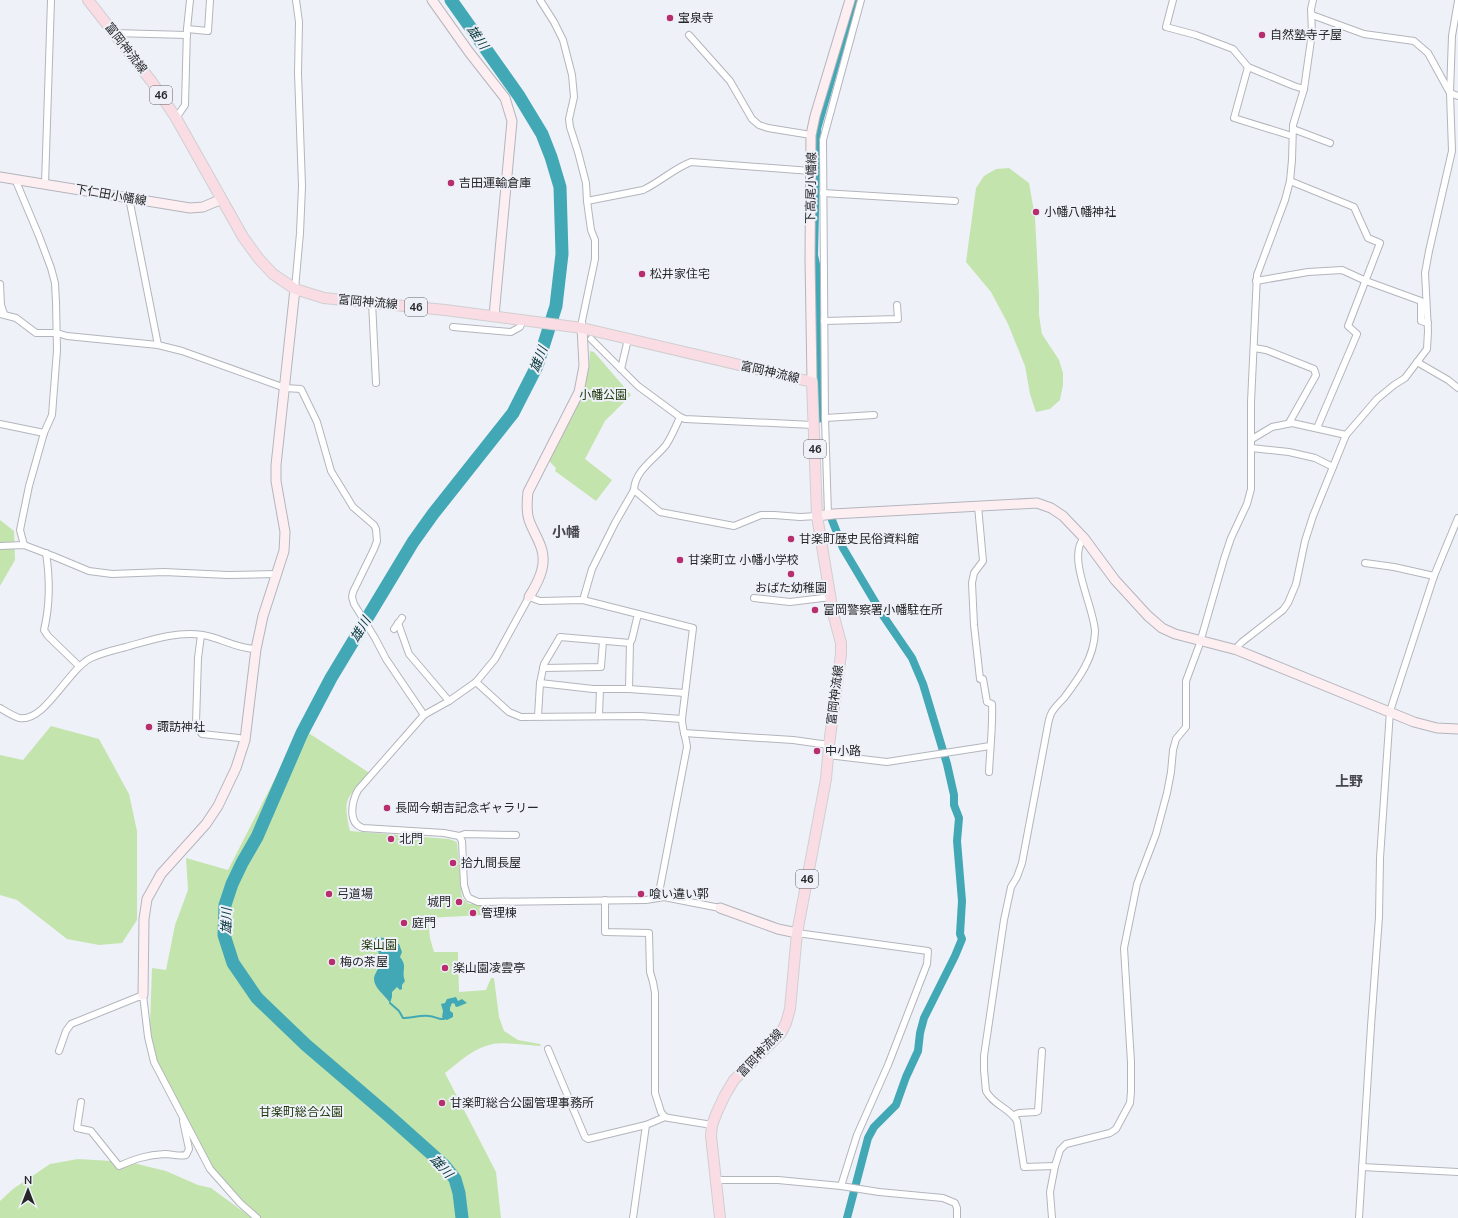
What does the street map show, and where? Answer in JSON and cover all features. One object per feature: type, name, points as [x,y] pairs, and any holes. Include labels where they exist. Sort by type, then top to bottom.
[{"type":"main road","name":"富岡神流線","points":[[88,0],[165,99],[243,237],[259,259],[273,274],[295,289],[324,298],[494,316],[578,328],[812,382],[817,516],[833,613],[839,632],[841,654],[828,750],[826,780],[796,933],[790,1009],[781,1033],[734,1080],[725,1095],[712,1125],[711,1136],[720,1218]]},
{"type":"street","points":[[45,184],[51,0]]},
{"type":"street","points":[[176,118],[183,110],[185,105],[187,32],[190,0]]},
{"type":"street","points":[[114,33],[208,31],[210,0]]},
{"type":"street","points":[[256,1218],[240,1204],[210,1169],[154,1062],[148,1037],[143,995],[144,919],[147,899],[161,874],[206,824],[218,806],[236,768],[245,740],[256,648],[263,616],[284,551],[285,532],[276,481],[276,465],[295,289],[300,234],[302,186],[298,73],[299,22],[296,0]]},
{"type":"street","points":[[432,0],[469,52],[505,98],[512,121],[494,316]]},
{"type":"street","points":[[516,834],[465,834],[459,836],[444,833],[363,828],[359,827],[353,818],[352,805],[358,790],[424,715],[449,701],[476,682],[495,659],[535,588],[542,570],[543,561],[539,541],[529,520],[527,503],[528,492],[578,392],[584,366],[578,328],[582,321],[595,259],[595,240],[591,230],[583,169],[570,127],[569,119],[574,97],[572,75],[563,40],[540,0]]},
{"type":"street","name":"下高尾小幡線","points":[[812,382],[810,259],[811,135],[815,116],[850,0]]},
{"type":"street","points":[[828,515],[825,418],[823,140],[861,0]]},
{"type":"street","points":[[1173,0],[1166,27],[1196,35],[1233,50],[1248,67],[1294,86],[1304,88]]},
{"type":"street","points":[[1052,1218],[1050,1192],[1055,1166],[1062,1146],[1110,1134],[1116,1129],[1130,1103],[1130,1062],[1124,948],[1137,884],[1156,834],[1167,793],[1172,772],[1173,750],[1176,739],[1186,727],[1186,681],[1231,538],[1247,504],[1251,489],[1251,402],[1256,281],[1264,254],[1285,200],[1290,181],[1292,136],[1304,88],[1312,33],[1313,0]]},
{"type":"street","points":[[1237,650],[1238,646],[1242,642],[1283,610],[1288,603],[1296,584],[1309,528],[1346,435],[1377,399],[1405,378],[1426,349],[1428,324],[1425,273],[1452,151],[1450,93],[1452,36],[1458,1]]},
{"type":"street","points":[[1312,16],[1364,34],[1414,41],[1428,53],[1450,93],[1458,96]]},
{"type":"street","points":[[842,26],[854,30]]},
{"type":"street","points":[[688,35],[730,81],[752,119],[768,128],[811,135]]},
{"type":"street","points":[[1248,67],[1234,118],[1292,136]]},
{"type":"street","points":[[1293,129],[1330,143]]},
{"type":"street","points":[[587,201],[643,190],[679,167],[691,162],[811,171]]},
{"type":"street","name":"下仁田小幡線","points":[[0,177],[190,208],[203,207],[222,199]]},
{"type":"street","points":[[15,179],[51,268],[55,283],[57,334],[52,415],[44,433],[29,486],[20,530],[24,545]]},
{"type":"street","points":[[1290,181],[1354,207],[1368,238],[1380,243],[1348,326],[1356,334],[1317,428]]},
{"type":"street","points":[[823,193],[954,201]]},
{"type":"street","points":[[129,198],[158,345]]},
{"type":"street","points":[[1256,281],[1308,272],[1342,270],[1366,281],[1421,301],[1421,322],[1428,324]]},
{"type":"street","points":[[0,284],[2,314],[16,318],[36,333],[158,345],[182,351],[285,388],[301,389],[317,422],[331,471],[354,507],[374,524],[376,529],[377,541],[353,592],[352,597],[354,604],[386,659],[424,715]]},
{"type":"street","points":[[372,302],[376,383]]},
{"type":"street","points":[[824,321],[898,319],[897,304]]},
{"type":"street","points":[[453,327],[511,332],[520,327],[523,320]]},
{"type":"street","points":[[592,339],[638,386],[680,417],[685,419],[814,425]]},
{"type":"street","points":[[621,369],[628,339]]},
{"type":"street","points":[[1254,348],[1266,350],[1314,369],[1316,375],[1290,423]]},
{"type":"street","points":[[1417,362],[1448,380],[1458,388]]},
{"type":"street","points":[[825,418],[874,416]]},
{"type":"street","points":[[583,600],[592,569],[634,490],[634,485],[641,471],[666,445],[680,417]]},
{"type":"street","points":[[1252,439],[1272,427],[1290,423],[1346,435]]},
{"type":"street","points":[[0,424],[44,433]]},
{"type":"street","points":[[1251,448],[1289,452],[1315,458],[1333,467]]},
{"type":"street","points":[[634,490],[660,512],[734,526],[761,515],[774,514],[800,517],[1038,503],[1051,508],[1063,516],[1084,538],[1108,571],[1156,624],[1175,634],[1237,650],[1422,724],[1437,728],[1458,729]]},
{"type":"street","points":[[978,506],[983,561],[974,573],[972,583],[974,625],[982,679],[987,702],[992,704],[993,719],[990,746],[990,772]]},
{"type":"street","points":[[1359,1218],[1370,1026],[1379,917],[1380,858],[1390,711],[1434,576],[1458,518]]},
{"type":"street","points":[[1055,1166],[1024,1167],[1017,1121],[1014,1115],[995,1102],[986,1091],[984,1056],[1004,920],[1011,887],[1017,877],[1022,863],[1047,730],[1052,713],[1081,674],[1094,644],[1095,625],[1084,592],[1078,561],[1078,546],[1084,538]]},
{"type":"street","points":[[0,546],[24,545],[89,571],[112,574],[164,572],[228,576],[277,574]]},
{"type":"street","points":[[46,553],[48,566],[49,610],[44,630],[48,636],[79,666]]},
{"type":"street","points":[[1365,563],[1394,567],[1434,576]]},
{"type":"street","points":[[529,597],[540,601],[583,600],[692,628],[682,719],[682,728],[687,747],[658,898]]},
{"type":"street","points":[[754,598],[790,602],[831,597]]},
{"type":"street","points":[[629,689],[630,643],[638,614]]},
{"type":"street","points":[[398,624],[409,654],[449,701]]},
{"type":"street","points":[[0,708],[18,718],[30,718],[42,710],[79,666],[91,658],[160,637],[202,635],[216,638],[229,644],[247,649],[256,648]]},
{"type":"street","points":[[202,635],[198,665],[196,723],[198,729],[202,734],[245,740]]},
{"type":"street","points":[[538,716],[540,683],[543,668],[550,652],[560,637],[630,643]]},
{"type":"street","points":[[543,668],[601,667],[603,641]]},
{"type":"street","points":[[476,682],[513,714],[526,717],[599,715],[682,719]]},
{"type":"street","points":[[540,683],[600,689],[629,689],[685,693]]},
{"type":"street","points":[[599,715],[600,689]]},
{"type":"street","points":[[684,733],[793,740],[828,750],[887,762],[990,746]]},
{"type":"street","points":[[459,836],[462,841],[465,890],[467,895],[472,900],[478,902],[646,900],[664,897],[720,908],[778,929],[796,933],[928,952],[927,964],[888,1065],[857,1135],[841,1186]]},
{"type":"street","points":[[605,900],[605,932],[649,933],[650,972],[654,982],[655,993],[655,1093],[659,1106],[665,1117]]},
{"type":"street","points":[[59,1051],[66,1031],[71,1024],[143,995]]},
{"type":"street","points":[[548,1049],[585,1137],[588,1139],[646,1125],[665,1117],[712,1125]]},
{"type":"street","points":[[1014,1115],[1038,1111],[1042,1051]]},
{"type":"street","points":[[81,1102],[77,1128],[91,1131],[119,1166],[137,1158],[166,1154],[179,1157],[186,1155],[189,1149],[183,1116]]},
{"type":"street","points":[[633,1218],[646,1125]]},
{"type":"street","points":[[1362,1167],[1458,1172]]},
{"type":"street","points":[[716,1180],[778,1180],[943,1198],[955,1203],[957,1208],[957,1218]]},
{"type":"green space","points":[[1009,168],[1029,183],[1035,217],[1039,315],[1042,334],[1059,360],[1063,373],[1063,385],[1060,400],[1050,409],[1036,412],[1030,394],[1025,366],[1008,324],[991,292],[966,262],[976,188],[984,176],[996,169]]},
{"type":"green space","name":"小幡公園","points":[[590,351],[594,352],[631,395],[605,421],[585,459],[612,480],[596,501],[555,471],[556,468],[548,460],[581,396],[589,369]]},
{"type":"green space","points":[[0,520],[14,531],[15,560],[0,586]]},
{"type":"green space","points":[[51,726],[99,739],[129,794],[137,831],[137,920],[122,943],[99,945],[67,939],[17,900],[0,895],[0,755],[23,760]]},
{"type":"green space","name":"甘楽町総合公園","points":[[301,728],[371,774],[348,798],[347,811],[350,831],[449,839],[457,842],[462,898],[469,904],[482,904],[482,915],[428,918],[430,938],[434,952],[458,952],[459,992],[486,990],[491,978],[494,978],[499,1017],[504,1031],[518,1040],[540,1044],[541,1046],[504,1043],[493,1044],[480,1048],[445,1073],[496,1172],[501,1218],[259,1218],[250,1211],[213,1169],[157,1061],[150,1025],[152,968],[166,970],[175,925],[188,890],[186,858],[228,870]]},
{"type":"green space","points":[[78,1159],[129,1162],[166,1171],[198,1185],[211,1188],[252,1218],[0,1218],[0,1201],[13,1189],[50,1164]]},
{"type":"water","points":[[376,937],[384,938],[399,944],[402,952],[400,957],[404,963],[405,981],[402,985],[402,989],[400,990],[397,987],[392,992],[390,1003],[374,982],[374,977],[378,967],[374,965],[371,967],[368,965],[377,960],[379,955],[378,950],[373,949],[372,946]]},
{"type":"water","points":[[456,997],[458,1001],[462,999],[467,1003],[457,1007],[452,1003],[450,1011],[453,1013],[453,1017],[447,1020],[444,1019],[442,1017],[443,1011],[441,1004],[445,1003],[447,999]]},
{"type":"waterway","name":"雄川","points":[[451,0],[519,96],[542,134],[551,157],[560,187],[562,254],[556,306],[537,366],[513,413],[433,514],[413,542],[331,678],[302,733],[257,837],[232,884],[225,905],[224,935],[233,963],[257,998],[306,1045],[444,1165],[455,1179],[459,1193],[462,1218]]},
{"type":"waterway","points":[[818,419],[816,264],[814,255],[817,129],[854,0]]},
{"type":"waterway","points":[[832,520],[843,548],[884,617],[912,658],[923,684],[947,764],[954,795],[954,805],[959,818],[957,841],[962,901],[960,934],[962,939],[924,1018],[920,1033],[918,1051],[906,1077],[896,1105],[874,1127],[868,1138],[847,1218]]},
{"type":"waterway","points":[[390,1003],[399,1011],[403,1018],[431,1016],[444,1019]]},
{"type":"place","name":"宝泉寺","points":[[670,18]]},
{"type":"place","name":"自然塾寺子屋","points":[[1262,35]]},
{"type":"place","name":"吉田運輸倉庫","points":[[451,183]]},
{"type":"place","name":"小幡八幡神社","points":[[1036,212]]},
{"type":"place","name":"松井家住宅","points":[[642,274]]},
{"type":"place","name":"甘楽町歴史民俗資料館","points":[[791,539]]},
{"type":"place","name":"甘楽町立 小幡小学校","points":[[680,560]]},
{"type":"place","name":"おばた幼稚園","points":[[791,574]]},
{"type":"place","name":"富岡警察署小幡駐在所","points":[[815,610]]},
{"type":"place","name":"諏訪神社","points":[[149,727]]},
{"type":"place","name":"中小路","points":[[817,751]]},
{"type":"place","name":"長岡今朝吉記念ギャラリー","points":[[387,808]]},
{"type":"place","name":"北門","points":[[391,839]]},
{"type":"place","name":"拾九間長屋","points":[[453,863]]},
{"type":"place","name":"弓道場","points":[[329,894]]},
{"type":"place","name":"喰い違い郭","points":[[641,894]]},
{"type":"place","name":"城門","points":[[459,902]]},
{"type":"place","name":"管理棟","points":[[473,913]]},
{"type":"place","name":"庭門","points":[[404,923]]},
{"type":"place","name":"梅の茶屋","points":[[332,962]]},
{"type":"place","name":"楽山園凌雲亭","points":[[445,968]]},
{"type":"place","name":"甘楽町総合公園管理事務所","points":[[442,1103]]},
{"type":"district","name":"小幡","points":[[566,532]]},
{"type":"district","name":"上野","points":[[1349,781]]},
{"type":"park label","name":"楽山園","points":[[379,945]]}]
